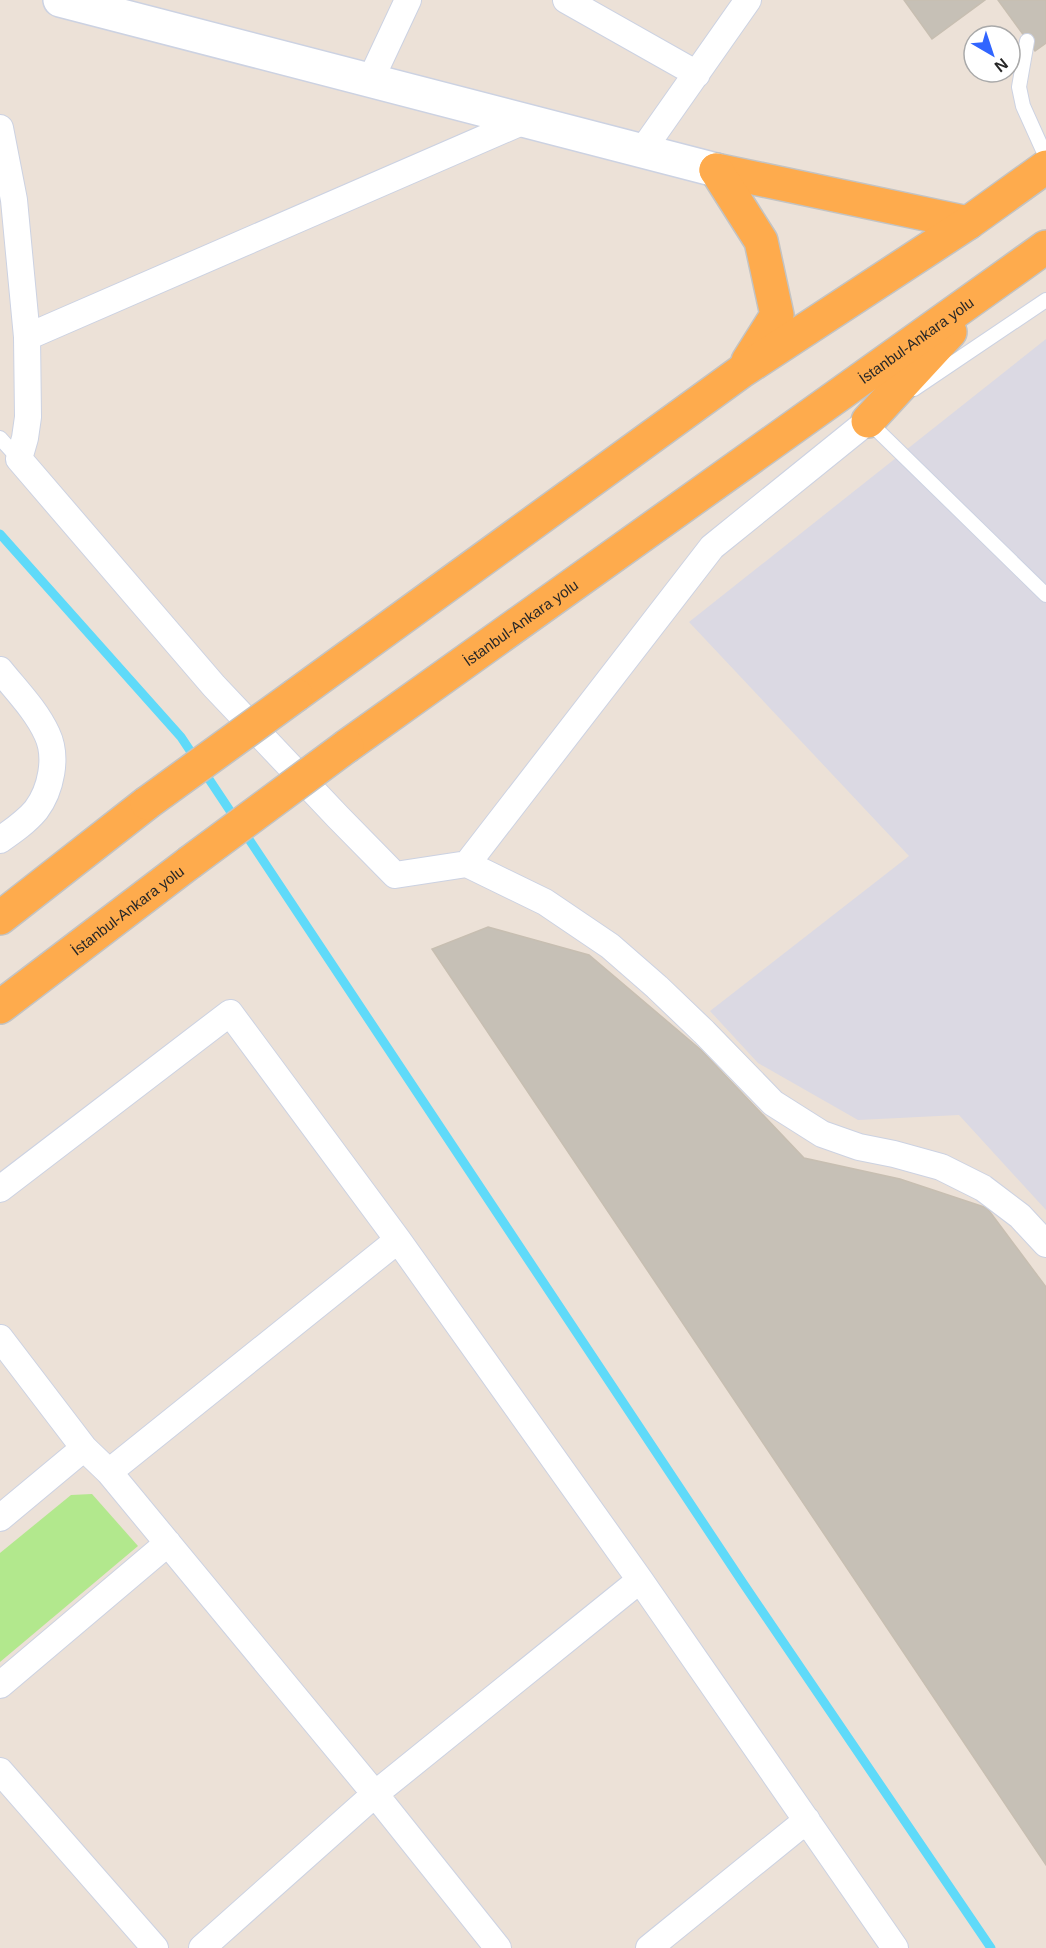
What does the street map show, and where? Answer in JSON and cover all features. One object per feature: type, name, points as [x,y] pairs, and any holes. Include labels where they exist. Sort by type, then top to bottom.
[{"type":"highway","points":[[0,918],[147,803],[742,371],[968,223],[1046,166]]},
{"type":"highway","points":[[716,170],[968,223]]},
{"type":"highway","points":[[716,170],[761,241],[777,315],[742,371]]},
{"type":"highway","name":"İstanbul-Ankara yolu","points":[[0,1007],[347,746],[1046,247]]},
{"type":"highway","points":[[868,421],[1000,280]]},
{"type":"main road","points":[[60,0],[716,170]]},
{"type":"street","points":[[369,81],[408,0]]},
{"type":"street","points":[[566,0],[697,74]]},
{"type":"street","points":[[642,151],[748,0]]},
{"type":"street","points":[[27,337],[524,121]]},
{"type":"street","points":[[0,128],[14,200],[27,337],[28,417],[19,459],[214,686],[395,875],[467,864],[545,902],[610,946],[657,987],[773,1103],[822,1134],[859,1147],[941,1167],[983,1188],[1020,1216],[1046,1244]]},
{"type":"street","points":[[467,864],[712,547],[868,421]]},
{"type":"street","points":[[0,670],[31,708],[48,735],[52,763],[45,794],[36,809],[24,822],[0,840]]},
{"type":"street","points":[[0,1190],[230,1013],[398,1240],[640,1580],[895,1948]]},
{"type":"street","points":[[109,1472],[398,1240]]},
{"type":"street","points":[[0,1338],[84,1448],[109,1472],[168,1543],[375,1794],[498,1948]]},
{"type":"street","points":[[0,1518],[84,1448]]},
{"type":"street","points":[[0,1685],[168,1543]]},
{"type":"street","points":[[202,1948],[375,1794],[640,1580]]},
{"type":"street","points":[[0,1771],[155,1948]]},
{"type":"street","points":[[649,1948],[807,1820]]},
{"type":"lane","points":[[1027,41],[1019,87],[1023,106],[1046,157]]},
{"type":"lane","points":[[1046,300],[868,421],[1046,595]]},
{"type":"lane","points":[[0,438],[19,459]]},
{"type":"shaded area","points":[[1046,339],[1046,1210],[959,1115],[858,1120],[758,1063],[710,1011],[909,856],[689,622]]},
{"type":"green space","points":[[92,1494],[138,1546],[0,1662],[0,1553],[71,1495]]},
{"type":"building","points":[[904,0],[985,0],[932,39]]},
{"type":"building","points":[[998,0],[1046,0],[1046,43],[1035,51],[1022,33],[1022,24],[1015,24]]},
{"type":"building","points":[[488,927],[589,955],[701,1050],[804,1158],[900,1179],[987,1208],[1046,1287],[1046,1865],[432,949]]},
{"type":"waterway","points":[[0,534],[181,737],[743,1583],[991,1948]]}]
